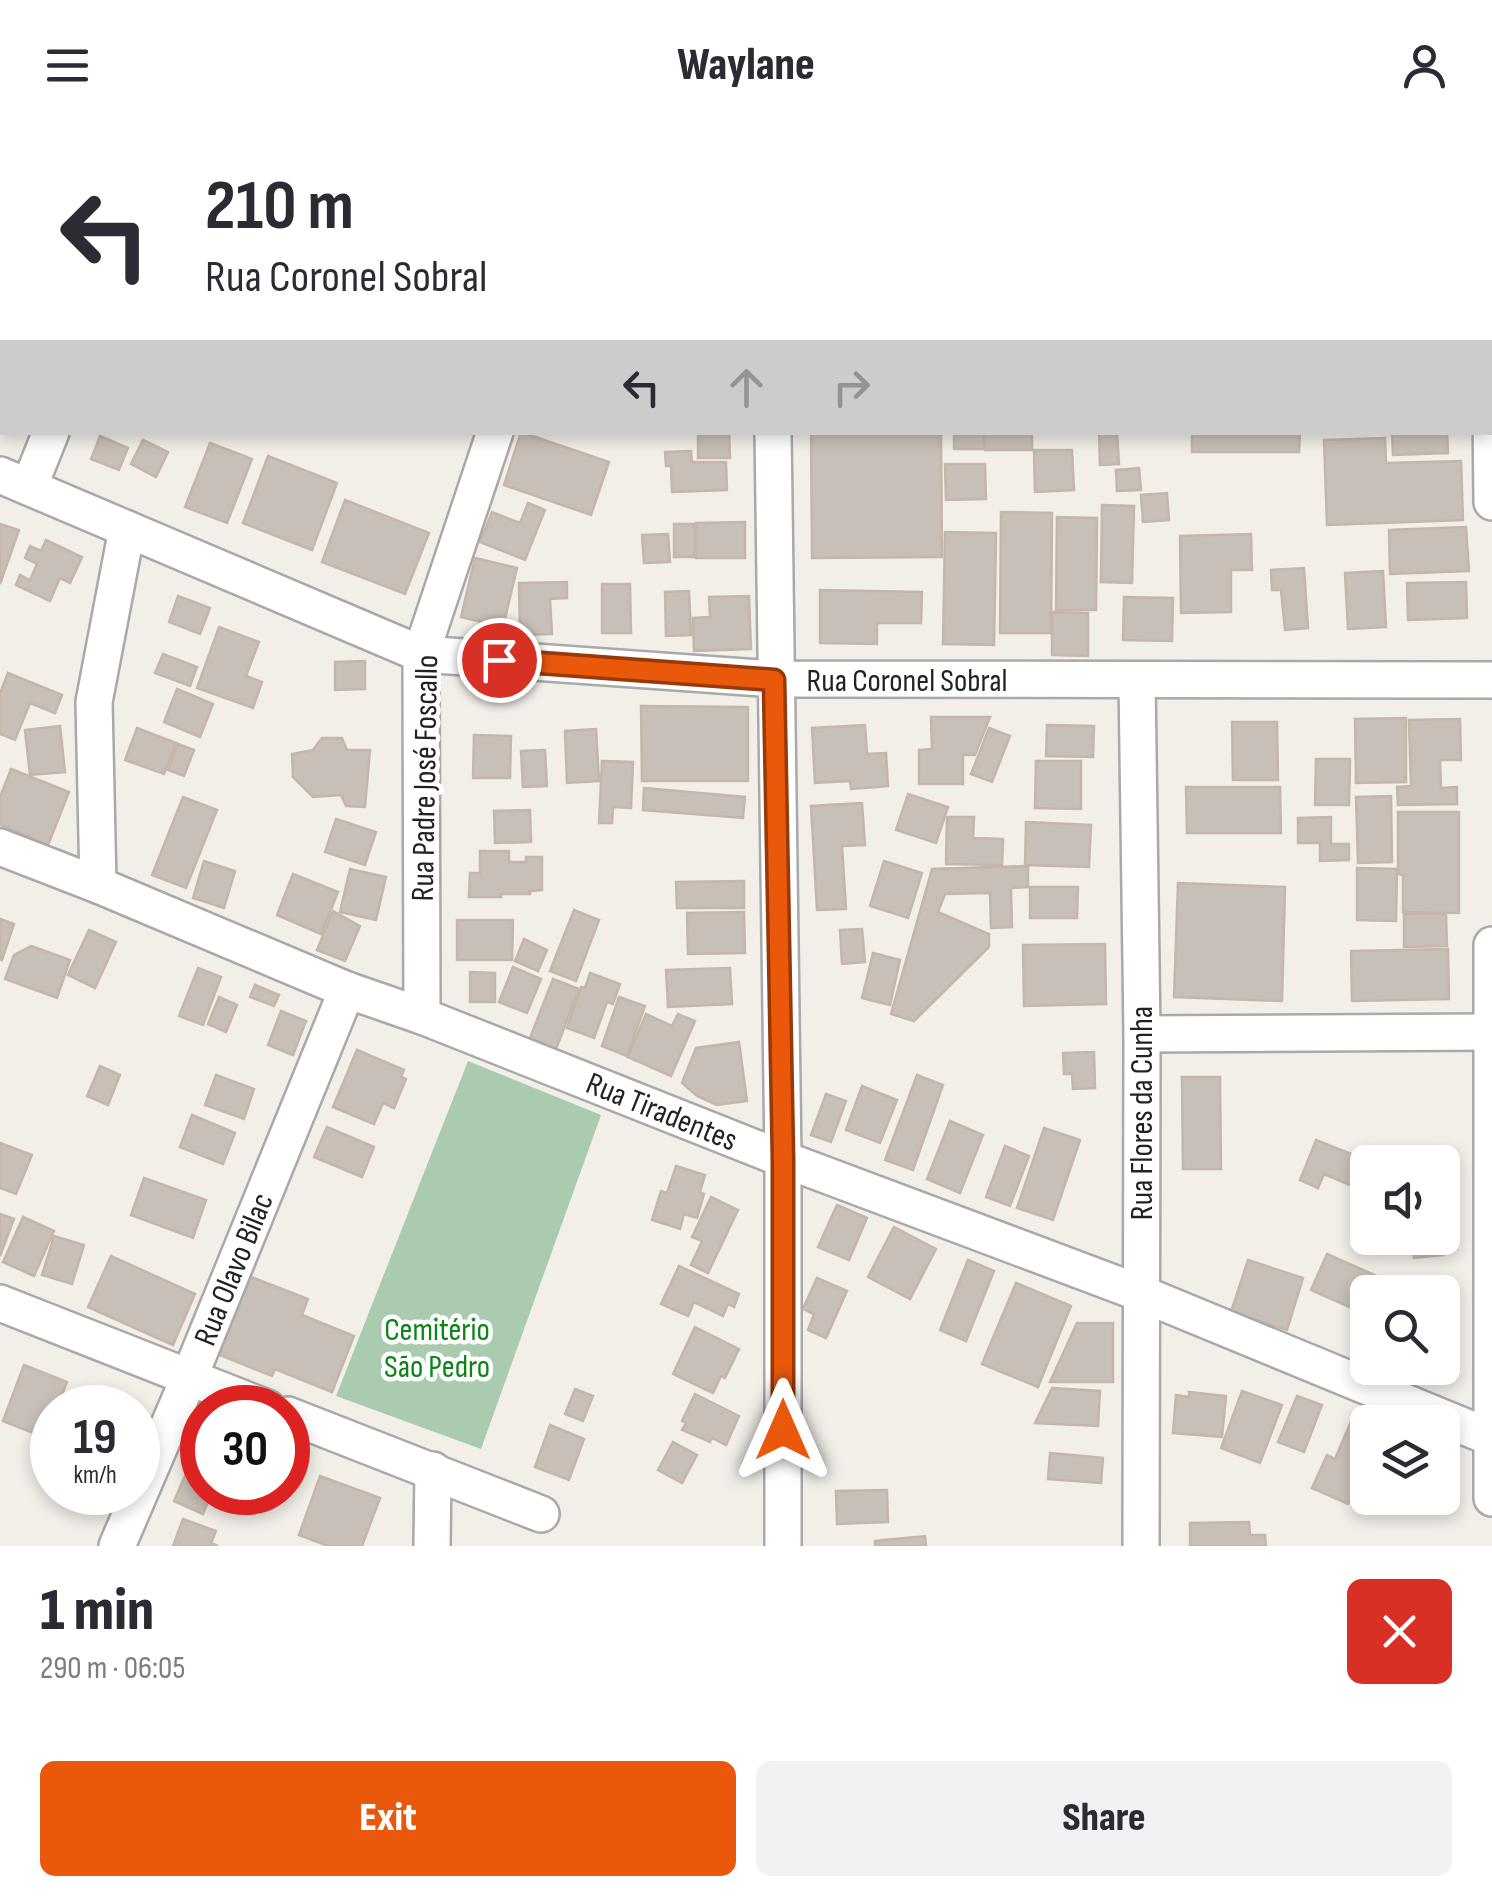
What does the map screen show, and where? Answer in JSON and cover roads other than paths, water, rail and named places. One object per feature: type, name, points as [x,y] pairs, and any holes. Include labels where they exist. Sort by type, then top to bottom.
[{"type":"street","points":[[15,481],[49,435]]},
{"type":"street","name":"Rua Padre José Foscallo","points":[[422,1016],[421,654],[494,435]]},
{"type":"street","points":[[773,435],[783,1160],[783,1546]]},
{"type":"street","points":[[1492,435],[1492,502]]},
{"type":"street","name":"Rua Coronel Sobral","points":[[15,481],[421,654],[774,680],[1492,680]]},
{"type":"street","points":[[98,885],[94,702],[127,529]]},
{"type":"street","name":"Rua Flores da Cunha","points":[[1138,680],[1142,1034],[1140,1546]]},
{"type":"street","name":"Rua Tiradentes","points":[[0,848],[347,990],[422,1016],[783,1160],[1140,1293],[1491,1438]]},
{"type":"street","points":[[1492,945],[1492,1498]]},
{"type":"street","name":"Rua Olavo Bilac","points":[[116,1546],[347,990]]},
{"type":"street","points":[[1142,1034],[1492,1032]]},
{"type":"street","points":[[0,1302],[207,1385]]},
{"type":"street","points":[[310,1423],[541,1514]]},
{"type":"street","points":[[432,1546],[433,1470]]},
{"type":"park label","name":"Cemitério São Pedro","points":[[437,1348]]}]
